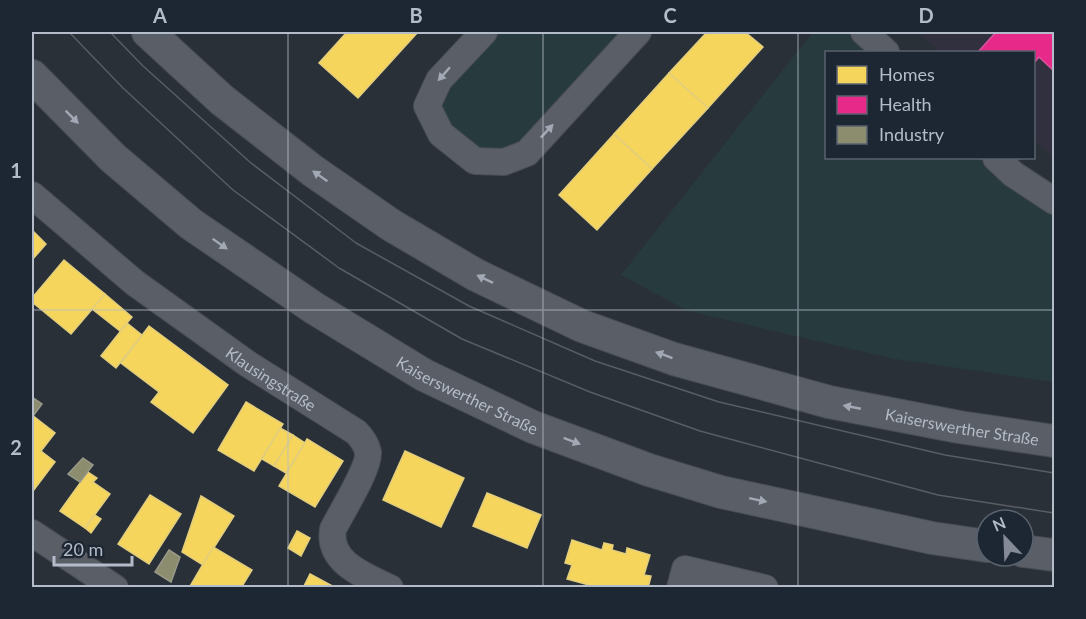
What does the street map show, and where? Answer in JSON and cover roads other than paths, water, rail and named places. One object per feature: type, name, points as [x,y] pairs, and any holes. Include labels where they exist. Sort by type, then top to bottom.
[{"type":"street","name":"Kaiserswerther Straße","points":[[148,32],[222,100],[312,171],[391,225],[476,275],[582,326],[674,359],[830,402],[960,427],[1054,441]]},
{"type":"street","points":[[484,32],[439,80],[427,106],[441,134],[475,161],[504,162],[527,153],[639,32]]},
{"type":"street","points":[[864,32],[885,51]]},
{"type":"street","name":"Kaiserswerther Straße","points":[[32,76],[113,158],[191,224],[314,308],[424,375],[533,427],[649,470],[700,486],[932,538],[975,544]]},
{"type":"street","points":[[997,159],[1013,174],[1054,201]]},
{"type":"street","name":"Klausingstraße","points":[[32,195],[135,284],[248,364],[356,432],[365,441],[368,454],[366,466],[333,529],[331,538],[337,554],[346,564],[390,588]]},
{"type":"street","points":[[32,533],[115,588]]},
{"type":"street","points":[[1035,553],[1054,555]]},
{"type":"street","points":[[680,588],[685,569],[765,588]]},
{"type":"tram line","points":[[69,32],[123,88],[233,190],[339,268],[462,339],[590,392],[700,431],[938,495],[1054,513]]},
{"type":"tram line","points":[[110,32],[143,66],[251,163],[356,243],[469,306],[595,361],[719,402],[945,455],[1054,473]]}]
